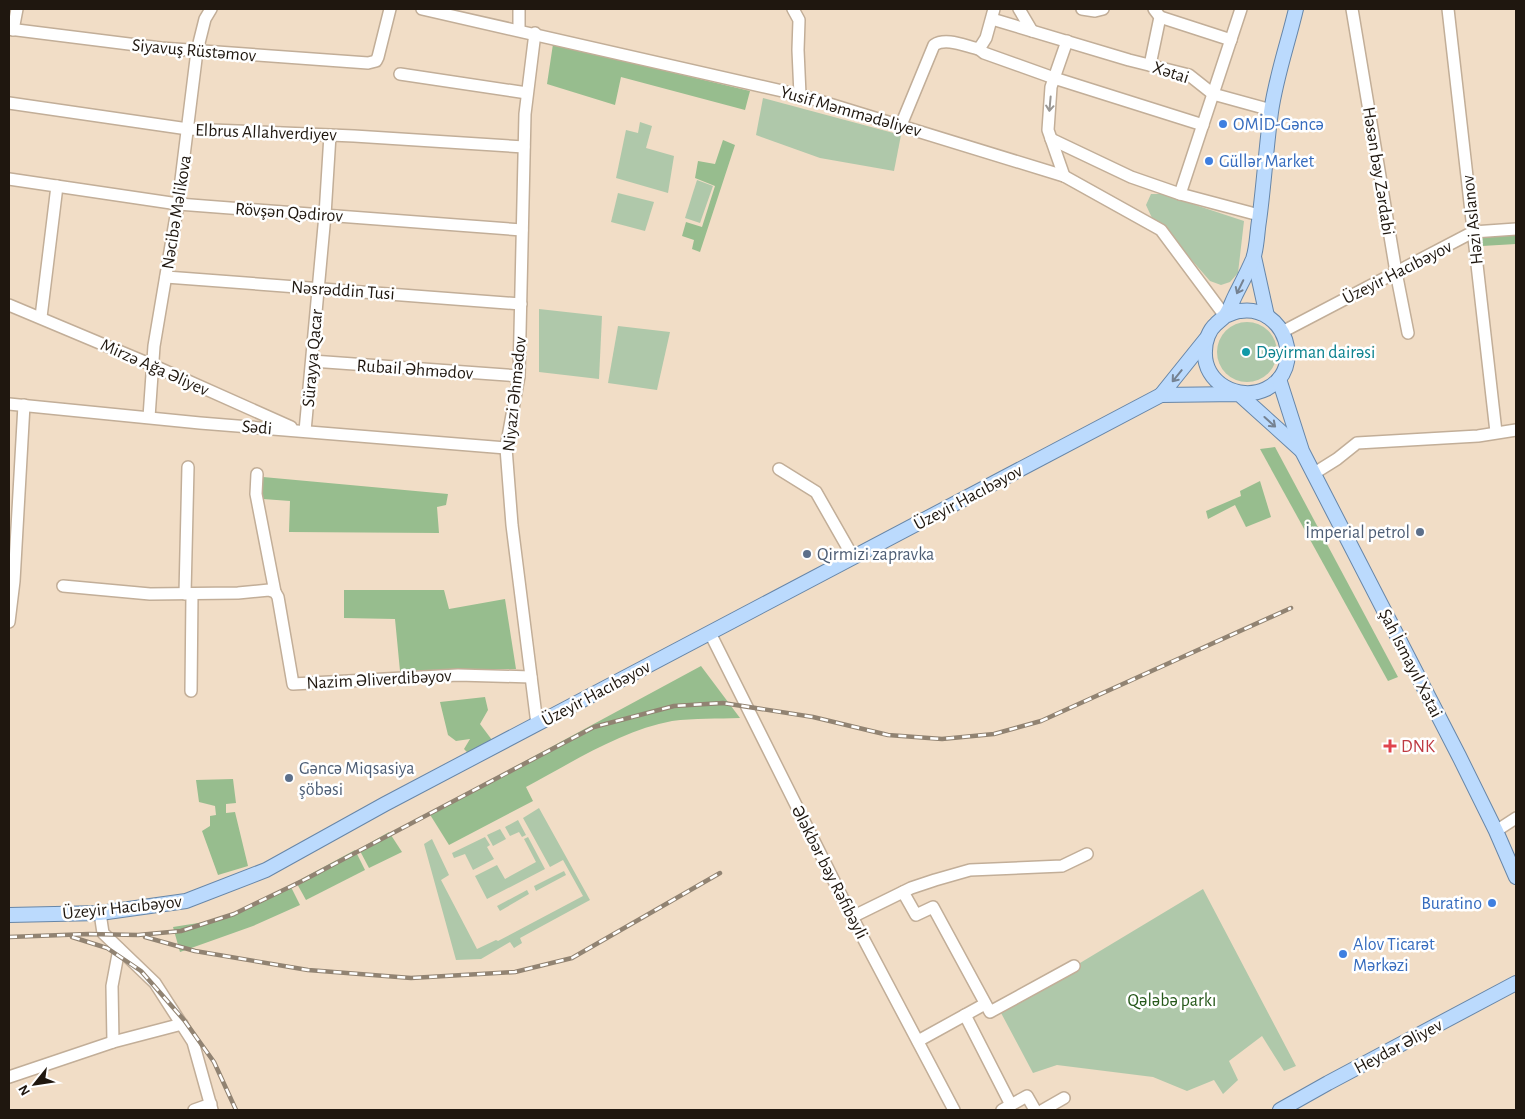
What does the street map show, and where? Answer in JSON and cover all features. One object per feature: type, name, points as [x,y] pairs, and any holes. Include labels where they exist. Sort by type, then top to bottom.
[{"type":"main road","points":[[1225,316],[1254,257],[1271,110],[1296,9]]},
{"type":"main road","points":[[1254,257],[1267,316]]},
{"type":"main road","points":[[1239,311],[1254,311],[1267,316],[1278,325],[1286,338],[1288,352],[1286,367],[1279,379],[1267,389],[1254,394],[1161,395],[1207,338],[1214,325],[1225,316],[1239,311]]},
{"type":"main road","points":[[1207,338],[1204,352],[1207,367],[1214,379],[1226,389],[1239,394],[1302,450]]},
{"type":"main road","name":"Şah İsmayıl Xətai","points":[[1279,379],[1302,450],[1313,474],[1496,831],[1516,877]]},
{"type":"main road","name":"Üzeyir Hacıbəyov","points":[[9,915],[100,912],[186,901],[266,870],[710,632],[1161,395]]},
{"type":"main road","name":"Heydər Əliyev","points":[[1280,1110],[1516,983]]},
{"type":"street","points":[[11,30],[17,9]]},
{"type":"street","name":"Nəcibə Məlikova","points":[[149,418],[152,365],[178,204],[197,51],[205,19],[211,9]]},
{"type":"street","name":"Siyavuş Rüstəmov","points":[[11,30],[161,48],[368,63],[376,61],[378,57],[390,9]]},
{"type":"street","name":"Yusif Məmmədəliyev","points":[[422,9],[800,95],[1064,176],[1161,230],[1225,316]]},
{"type":"street","points":[[519,9],[519,30]]},
{"type":"street","points":[[793,9],[799,20],[800,95]]},
{"type":"street","points":[[1019,9],[1032,31]]},
{"type":"street","points":[[1082,9],[1096,11],[1103,9]]},
{"type":"street","points":[[1180,194],[1241,9]]},
{"type":"street","name":"Həsən bəy Zərdabi","points":[[1352,9],[1408,333]]},
{"type":"street","name":"Həzi Aslanov","points":[[1448,9],[1496,432]]},
{"type":"street","points":[[1150,65],[1157,13],[1231,40]]},
{"type":"street","points":[[979,49],[986,38],[993,14]]},
{"type":"street","name":"Xətai","points":[[993,14],[1032,31],[1189,75],[1213,94],[1271,110]]},
{"type":"street","name":"Niyazi Əhmədov","points":[[535,34],[525,114],[519,376],[506,448],[512,526],[537,724]]},
{"type":"street","points":[[901,125],[934,45],[945,41],[979,49],[984,53],[1054,78],[1203,125]]},
{"type":"street","points":[[1064,176],[1048,130],[1051,87],[1067,41]]},
{"type":"street","points":[[400,74],[527,93]]},
{"type":"street","name":"Elbrus Allahverdiyev","points":[[9,103],[188,129],[330,135],[524,147]]},
{"type":"street","name":"Sürayya Qacar","points":[[303,431],[312,361],[330,135]]},
{"type":"street","points":[[1050,139],[1131,177],[1180,194],[1260,215]]},
{"type":"street","name":"Rövşən Qədirov","points":[[9,179],[178,204],[522,230]]},
{"type":"street","points":[[41,317],[58,186]]},
{"type":"street","name":"Üzeyir Hacıbəyov","points":[[1282,332],[1473,232],[1516,229]]},
{"type":"street","name":"Nəsrəddin Tusi","points":[[166,277],[521,304]]},
{"type":"street","name":"Mirzə Ağa Əliyev","points":[[9,305],[41,317],[303,431]]},
{"type":"street","name":"Rubail Əhmədov","points":[[312,361],[519,376]]},
{"type":"street","name":"Sədi","points":[[9,404],[149,418],[506,448]]},
{"type":"street","points":[[9,622],[14,581],[24,405]]},
{"type":"street","points":[[1313,474],[1337,460],[1357,443],[1478,436],[1516,430]]},
{"type":"street","points":[[188,467],[190,691]]},
{"type":"street","points":[[780,469],[816,492],[854,557]]},
{"type":"street","points":[[63,586],[127,593],[238,594],[269,590],[275,592],[256,494],[257,474]]},
{"type":"street","name":"Nazim Əliverdibəyov","points":[[275,592],[278,597],[293,684],[458,675],[531,677]]},
{"type":"street","name":"Ələkbər bəy Rəfibəyli","points":[[710,632],[852,917],[954,1110]]},
{"type":"street","points":[[1496,831],[1516,818]]},
{"type":"street","points":[[852,917],[904,892],[935,880],[970,870],[1062,866],[1087,854]]},
{"type":"street","points":[[904,892],[916,915],[933,907],[990,1012],[1074,966]]},
{"type":"street","points":[[100,912],[102,933],[155,984],[193,1042],[211,1107],[194,1110]]},
{"type":"street","points":[[114,1042],[112,986],[119,949]]},
{"type":"street","points":[[918,1041],[986,1004]]},
{"type":"street","points":[[965,1015],[1006,1108],[1027,1096],[1035,1110]]},
{"type":"street","points":[[9,1077],[114,1042],[182,1024]]},
{"type":"street","points":[[1043,1110],[1064,1098]]},
{"type":"green space","points":[[553,44],[750,91],[745,110],[621,77],[615,105],[547,84]]},
{"type":"green space","points":[[763,98],[901,135],[894,171],[820,158],[756,135]]},
{"type":"green space","points":[[640,122],[652,126],[646,148],[674,156],[668,193],[616,178],[626,130],[638,133]]},
{"type":"green space","points":[[723,140],[735,145],[700,252],[692,249],[694,240],[682,236],[686,222],[702,227],[715,186],[695,178],[698,161],[715,164]]},
{"type":"green space","points":[[697,180],[713,186],[700,223],[685,218]]},
{"type":"green space","points":[[618,193],[654,202],[645,231],[611,222]]},
{"type":"green space","points":[[1151,194],[1162,194],[1244,221],[1238,273],[1230,282],[1221,285],[1210,281],[1161,225],[1152,218],[1146,205]]},
{"type":"green space","points":[[1516,232],[1516,244],[1482,246],[1481,235]]},
{"type":"green space","points":[[539,309],[602,316],[599,379],[539,372]]},
{"type":"green space","points":[[1247,322],[1263,327],[1268,331],[1272,336],[1277,352],[1272,368],[1268,373],[1263,377],[1247,382],[1231,377],[1226,373],[1222,368],[1217,352],[1222,336],[1226,331],[1231,327]]},
{"type":"green space","points":[[618,326],[670,332],[657,390],[608,383]]},
{"type":"green space","points":[[1275,447],[1398,677],[1388,681],[1260,449]]},
{"type":"green space","points":[[263,477],[448,494],[446,505],[437,507],[439,533],[289,532],[290,501],[263,499]]},
{"type":"green space","points":[[1260,481],[1271,517],[1246,527],[1235,505],[1208,519],[1206,511],[1241,496],[1240,491]]},
{"type":"green space","points":[[344,590],[444,590],[449,609],[505,599],[516,669],[400,671],[395,619],[344,618]]},
{"type":"green space","points":[[701,666],[740,718],[672,721],[634,732],[579,758],[526,787],[533,801],[449,845],[429,813]]},
{"type":"green space","points":[[485,697],[488,710],[480,724],[492,740],[469,754],[464,749],[470,739],[456,741],[448,735],[440,702]]},
{"type":"green space","points":[[233,779],[236,803],[226,804],[226,813],[235,812],[248,866],[218,875],[202,831],[210,826],[210,816],[216,815],[215,806],[199,802],[196,780]]},
{"type":"green space","points":[[539,808],[590,900],[520,938],[522,943],[514,948],[510,942],[481,959],[456,960],[424,844],[432,839],[449,875],[441,880],[477,949],[496,940],[498,941],[583,896],[563,860],[550,867],[523,818]]},
{"type":"green space","points":[[518,820],[526,835],[522,837],[519,832],[510,836],[505,827]]},
{"type":"green space","points":[[500,829],[506,839],[493,846],[487,835]]},
{"type":"green space","points":[[389,832],[402,852],[369,868],[359,849]]},
{"type":"green space","points":[[485,837],[490,845],[487,847],[494,859],[473,870],[465,854],[454,858],[452,853]]},
{"type":"green space","points":[[528,837],[545,869],[487,899],[475,876],[497,865],[505,879],[536,862],[524,839]]},
{"type":"green space","points":[[355,850],[365,870],[306,900],[296,882]]},
{"type":"green space","points":[[564,871],[566,875],[536,891],[534,886]]},
{"type":"green space","points":[[290,885],[300,905],[253,926],[180,952],[173,927],[211,921],[236,913]]},
{"type":"green space","name":"Qələbə parkı","points":[[1203,889],[1296,1066],[1284,1071],[1262,1036],[1229,1061],[1238,1080],[1223,1094],[1214,1080],[1187,1091],[1153,1077],[1057,1065],[1033,1073],[1000,1011]]},
{"type":"green space","points":[[527,890],[529,894],[500,911],[497,906]]},
{"type":"railway","points":[[9,937],[89,934],[138,935],[181,931],[234,914],[302,881],[594,727],[674,706],[723,703],[813,717],[888,735],[942,739],[994,734],[1041,721],[1291,608]]},
{"type":"railway","points":[[145,937],[195,951],[308,970],[411,978],[515,972],[572,958],[720,873]]},
{"type":"railway","points":[[72,937],[107,948],[141,971],[184,1020],[214,1062],[236,1110]]},
{"type":"place","name":"OMİD-Gəncə","points":[[1223,124]]},
{"type":"place","name":"Güllər Market","points":[[1209,161]]},
{"type":"place","name":"Dəyirman dairəsi","points":[[1246,352]]},
{"type":"place","name":"İmperial petrol","points":[[1420,532]]},
{"type":"place","name":"Qirmizi zapravka","points":[[807,554]]},
{"type":"place","name":"DNK","points":[[1390,746]]},
{"type":"place","name":"Gəncə Miqsasiya şöbəsi","points":[[289,778]]},
{"type":"place","name":"Buratino","points":[[1492,903]]},
{"type":"place","name":"Alov Ticarət Mərkəzi","points":[[1343,954]]}]
